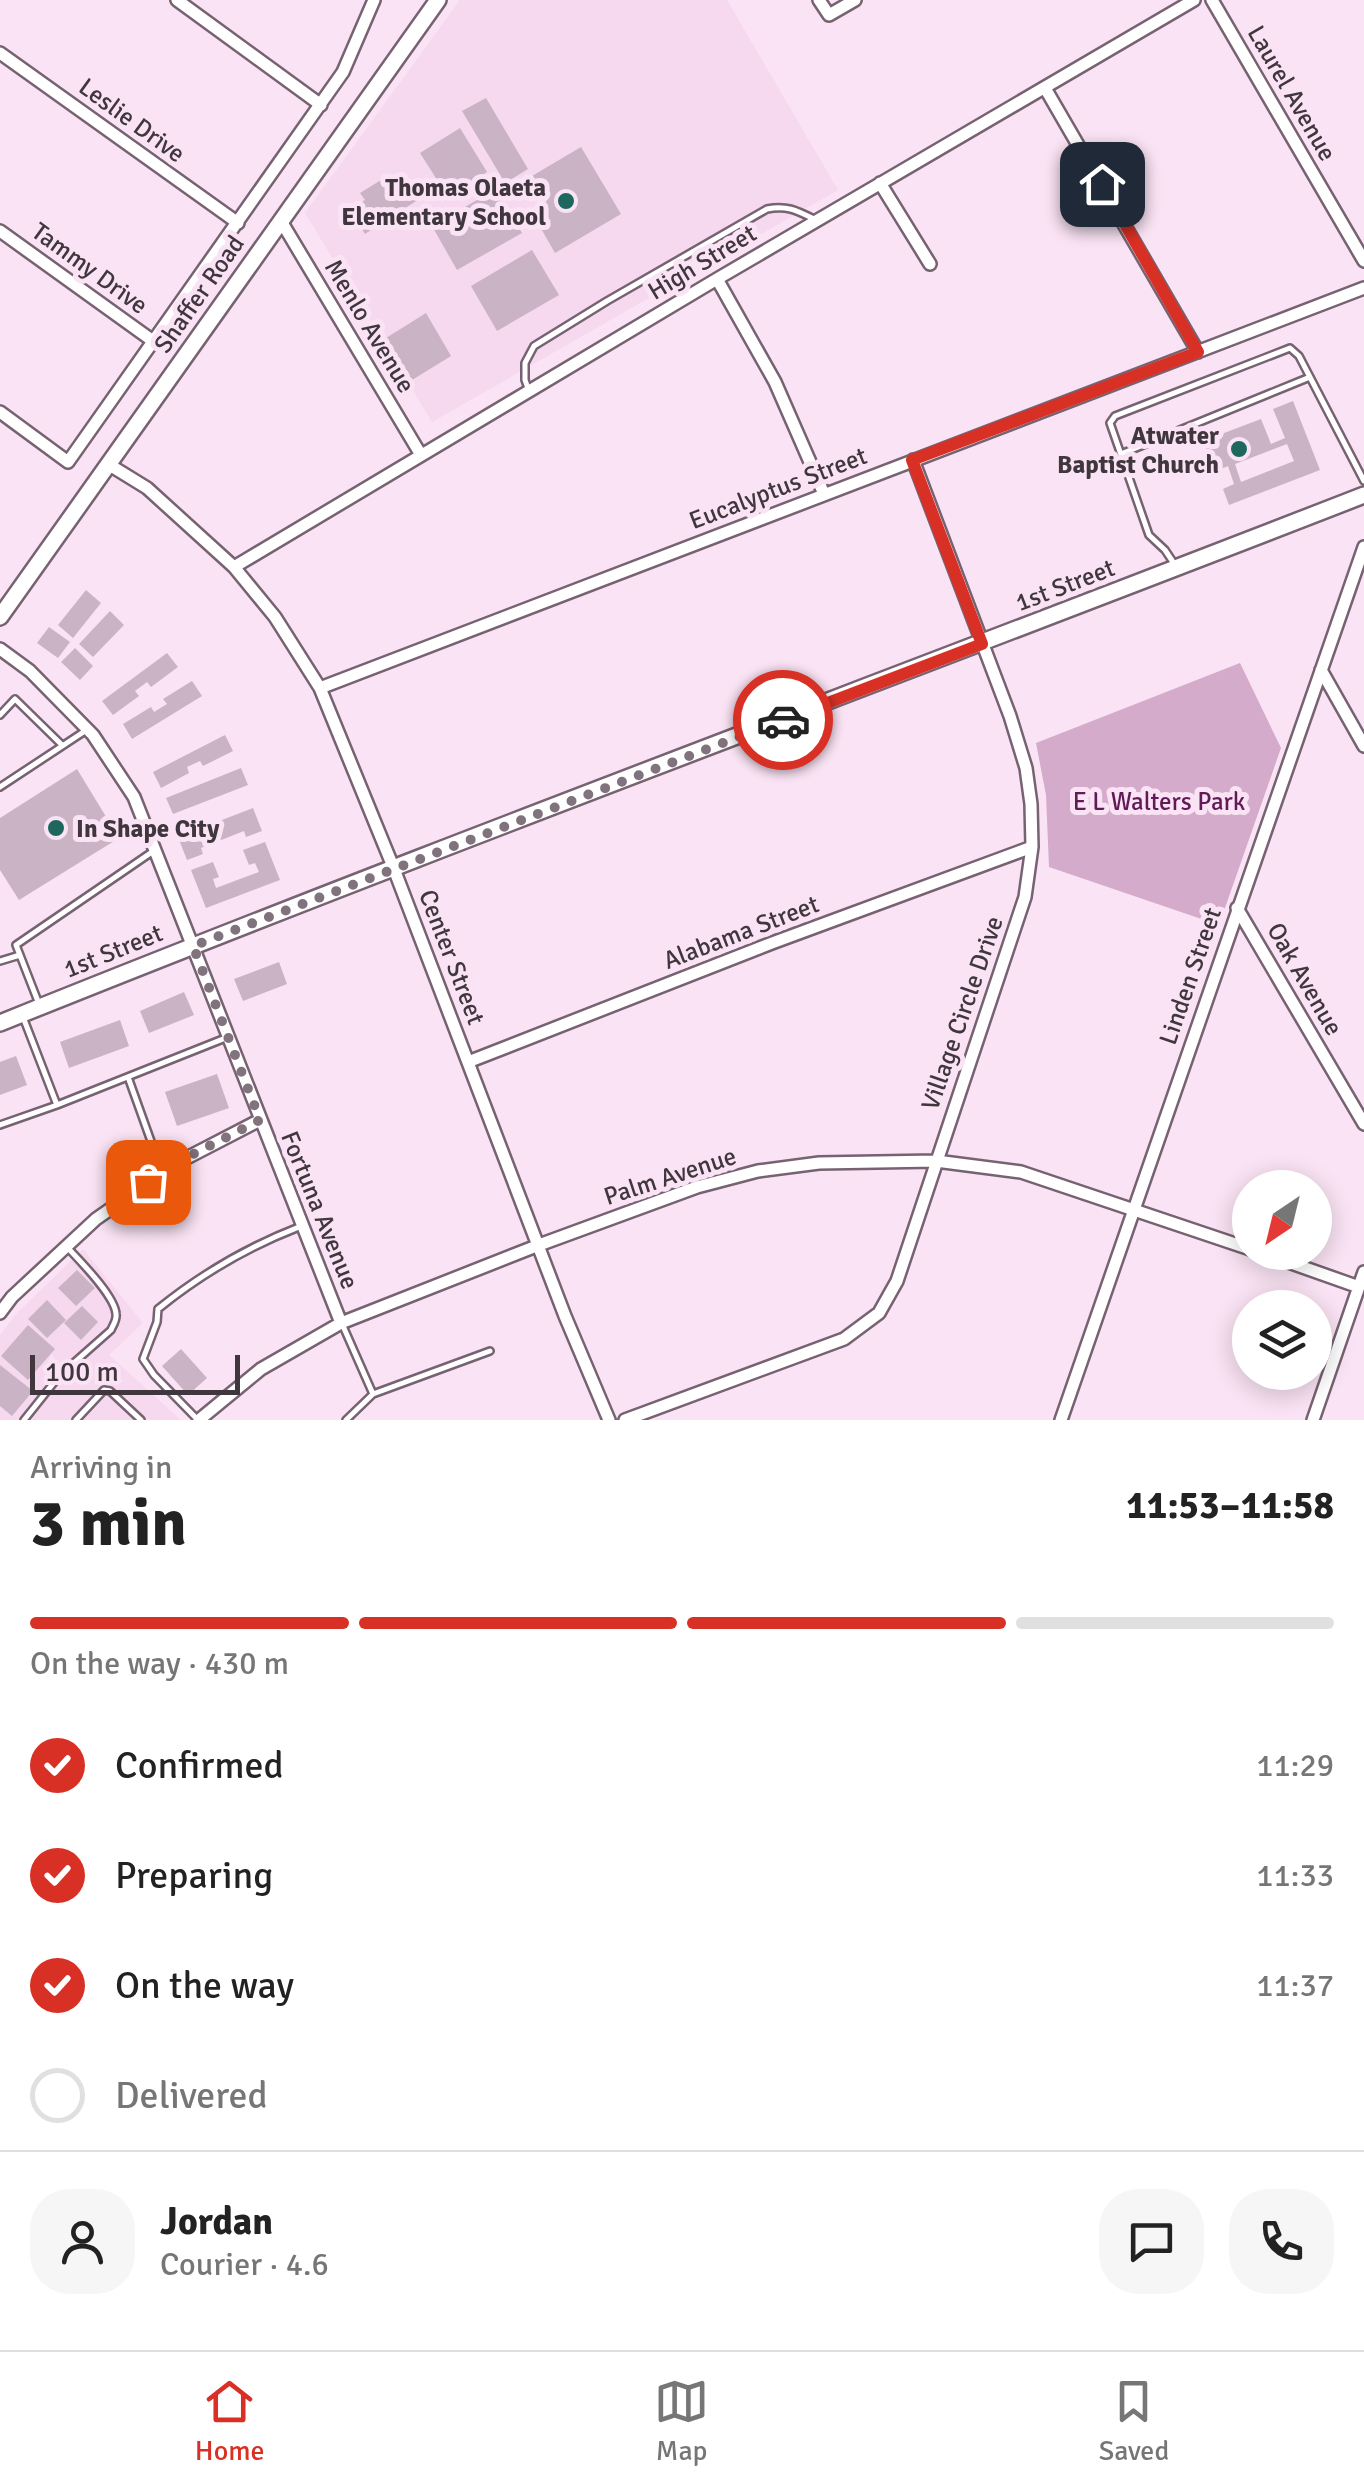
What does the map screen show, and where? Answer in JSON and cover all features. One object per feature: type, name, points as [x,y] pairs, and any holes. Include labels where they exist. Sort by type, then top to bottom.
[{"type":"street","points":[[176,0],[322,104]]},
{"type":"street","name":"Shaffer Road","points":[[0,412],[68,462],[322,104],[343,72],[374,0]]},
{"type":"street","points":[[820,0],[828,15],[855,0]]},
{"type":"street","name":"High Street","points":[[234,567],[1194,0]]},
{"type":"street","name":"Laurel Avenue","points":[[1212,0],[1364,261]]},
{"type":"street","name":"Shaffer Road","points":[[0,617],[432,2]]},
{"type":"street","name":"Leslie Drive","points":[[0,53],[238,223]]},
{"type":"street","points":[[1045,88],[1198,352]]},
{"type":"street","points":[[880,183],[930,264]]},
{"type":"street","name":"Menlo Avenue","points":[[281,221],[421,455]]},
{"type":"street","name":"Tammy Drive","points":[[0,231],[154,342]]},
{"type":"street","points":[[717,279],[775,382],[824,494]]},
{"type":"street","name":"Eucalyptus Street","points":[[320,688],[1364,288]]},
{"type":"street","name":"Village Circle Drive","points":[[626,1420],[844,1338],[879,1313],[897,1281],[1025,897],[1032,847],[1026,768],[1010,716],[912,460]]},
{"type":"street","name":"Center Street","points":[[108,464],[157,497],[234,567],[275,618],[320,688],[609,1420]]},
{"type":"street","name":"1st Street","points":[[0,1023],[1364,495]]},
{"type":"street","name":"Linden Street","points":[[1060,1420],[1364,547]]},
{"type":"street","name":"Fortuna Avenue","points":[[0,649],[30,671],[88,730],[134,796],[342,1323]]},
{"type":"street","points":[[1322,670],[1364,746]]},
{"type":"street","name":"Alabama Street","points":[[468,1062],[1032,847]]},
{"type":"street","name":"Oak Avenue","points":[[1237,908],[1364,1124]]},
{"type":"street","points":[[0,1313],[12,1297],[96,1219],[174,1164],[260,1120]]},
{"type":"street","name":"Palm Avenue","points":[[199,1420],[261,1369],[342,1323],[697,1186],[758,1171],[819,1163],[936,1161],[1021,1172],[1232,1243]]},
{"type":"street","points":[[1310,1270],[1358,1287]]},
{"type":"street","points":[[1313,1420],[1364,1272]]},
{"type":"lane","points":[[529,391],[525,363],[534,346],[607,301],[767,209],[793,208],[816,221]]},
{"type":"lane","points":[[1176,568],[1166,550],[1149,535],[1110,423],[1114,416],[1290,348],[1299,356],[1364,481]]},
{"type":"lane","points":[[1121,454],[1310,377]]},
{"type":"lane","points":[[0,715],[15,700],[63,746]]},
{"type":"lane","points":[[0,788],[88,730]]},
{"type":"lane","points":[[40,1007],[16,945],[155,850]]},
{"type":"lane","points":[[0,961],[20,955]]},
{"type":"lane","points":[[22,1014],[57,1105]]},
{"type":"lane","points":[[0,1125],[228,1037]]},
{"type":"lane","points":[[128,1077],[152,1144]]},
{"type":"lane","points":[[199,1420],[142,1359],[158,1309],[267,1240],[302,1226]]},
{"type":"lane","points":[[24,1420],[60,1375],[111,1330],[117,1313],[67,1246]]},
{"type":"lane","points":[[342,1323],[373,1394]]},
{"type":"lane","points":[[346,1420],[373,1394],[490,1350]]},
{"type":"lane","points":[[76,1420],[104,1390],[110,1391],[141,1420]]},
{"type":"shaded area","name":"Thomas Olaeta Elementary School","points":[[460,0],[727,0],[838,190],[432,422],[305,213]]},
{"type":"shaded area","points":[[83,1249],[143,1323],[109,1355],[181,1420],[0,1420],[0,1335],[17,1313]]},
{"type":"green space","name":"E L Walters Park","points":[[1240,663],[1281,748],[1219,925],[1049,867],[1046,795],[1036,743]]},
{"type":"building","points":[[486,98],[528,169],[505,183],[462,111]]},
{"type":"building","points":[[460,128],[487,172],[448,197],[420,153]]},
{"type":"building","points":[[581,147],[621,214],[555,253],[531,211],[547,201],[532,176]]},
{"type":"building","points":[[386,177],[390,184],[403,177],[418,200],[405,208],[408,213],[383,229],[380,224],[365,234],[350,210],[365,200],[360,193]]},
{"type":"building","points":[[496,189],[522,233],[457,270],[432,226]]},
{"type":"building","points":[[532,250],[559,295],[497,331],[471,286]]},
{"type":"building","points":[[426,313],[451,356],[412,380],[386,338]]},
{"type":"building","name":"Atwater Baptist Church","points":[[1293,401],[1320,470],[1229,505],[1223,489],[1234,484],[1228,466],[1214,472],[1203,441],[1261,419],[1271,444],[1285,438],[1273,409]],"holes":[[[1287,444],[1294,461],[1241,482],[1235,464]]]},
{"type":"building","points":[[86,590],[101,603],[73,638],[58,625]]},
{"type":"building","points":[[110,611],[124,625],[93,657],[79,644]]},
{"type":"building","points":[[49,627],[70,642],[58,658],[37,643]]},
{"type":"building","points":[[75,648],[93,666],[80,680],[61,662]]},
{"type":"building","points":[[167,653],[178,667],[151,687],[147,682],[135,691],[139,696],[113,715],[102,701]]},
{"type":"building","points":[[192,681],[202,696],[132,739],[123,724],[151,707],[154,712],[167,704],[163,699]]},
{"type":"building","points":[[225,735],[233,751],[203,766],[200,761],[187,767],[189,773],[161,788],[153,772]]},
{"type":"building","points":[[241,768],[248,785],[173,814],[166,798]]},
{"type":"building","name":"In Shape City","points":[[77,769],[119,838],[19,900],[0,870],[0,818]]},
{"type":"building","points":[[253,808],[262,831],[246,837],[244,831],[201,848],[203,854],[187,860],[178,837]]},
{"type":"building","points":[[265,842],[280,880],[206,908],[191,870],[213,862],[219,877],[213,879],[216,888],[259,872],[255,863],[249,865],[243,850]]},
{"type":"building","points":[[279,962],[287,984],[243,1001],[234,979]]},
{"type":"building","points":[[184,992],[194,1015],[149,1033],[140,1011]]},
{"type":"building","points":[[120,1020],[129,1046],[69,1068],[60,1042]]},
{"type":"building","points":[[16,1056],[27,1085],[0,1095],[0,1062]]},
{"type":"building","points":[[217,1074],[229,1108],[177,1126],[165,1092]]},
{"type":"building","points":[[77,1270],[95,1288],[76,1306],[58,1288]]},
{"type":"building","points":[[47,1300],[66,1320],[47,1338],[28,1319]]},
{"type":"building","points":[[82,1306],[98,1322],[81,1340],[64,1323]]},
{"type":"building","points":[[28,1325],[55,1349],[28,1380],[1,1356]]},
{"type":"building","points":[[181,1349],[207,1378],[188,1395],[162,1366]]},
{"type":"building","points":[[0,1365],[33,1391],[12,1416],[0,1406]]},
{"type":"way so far","points":[[148,1182],[174,1164],[260,1120],[193,946],[783,720]]},
{"type":"place","name":"Thomas Olaeta Elementary School","points":[[566,201]]},
{"type":"place","name":"Atwater Baptist Church","points":[[1239,449]]},
{"type":"place","name":"In Shape City","points":[[56,828]]},
{"type":"route","points":[[783,720],[982,644],[912,460],[1198,352],[1102,184]]}]
